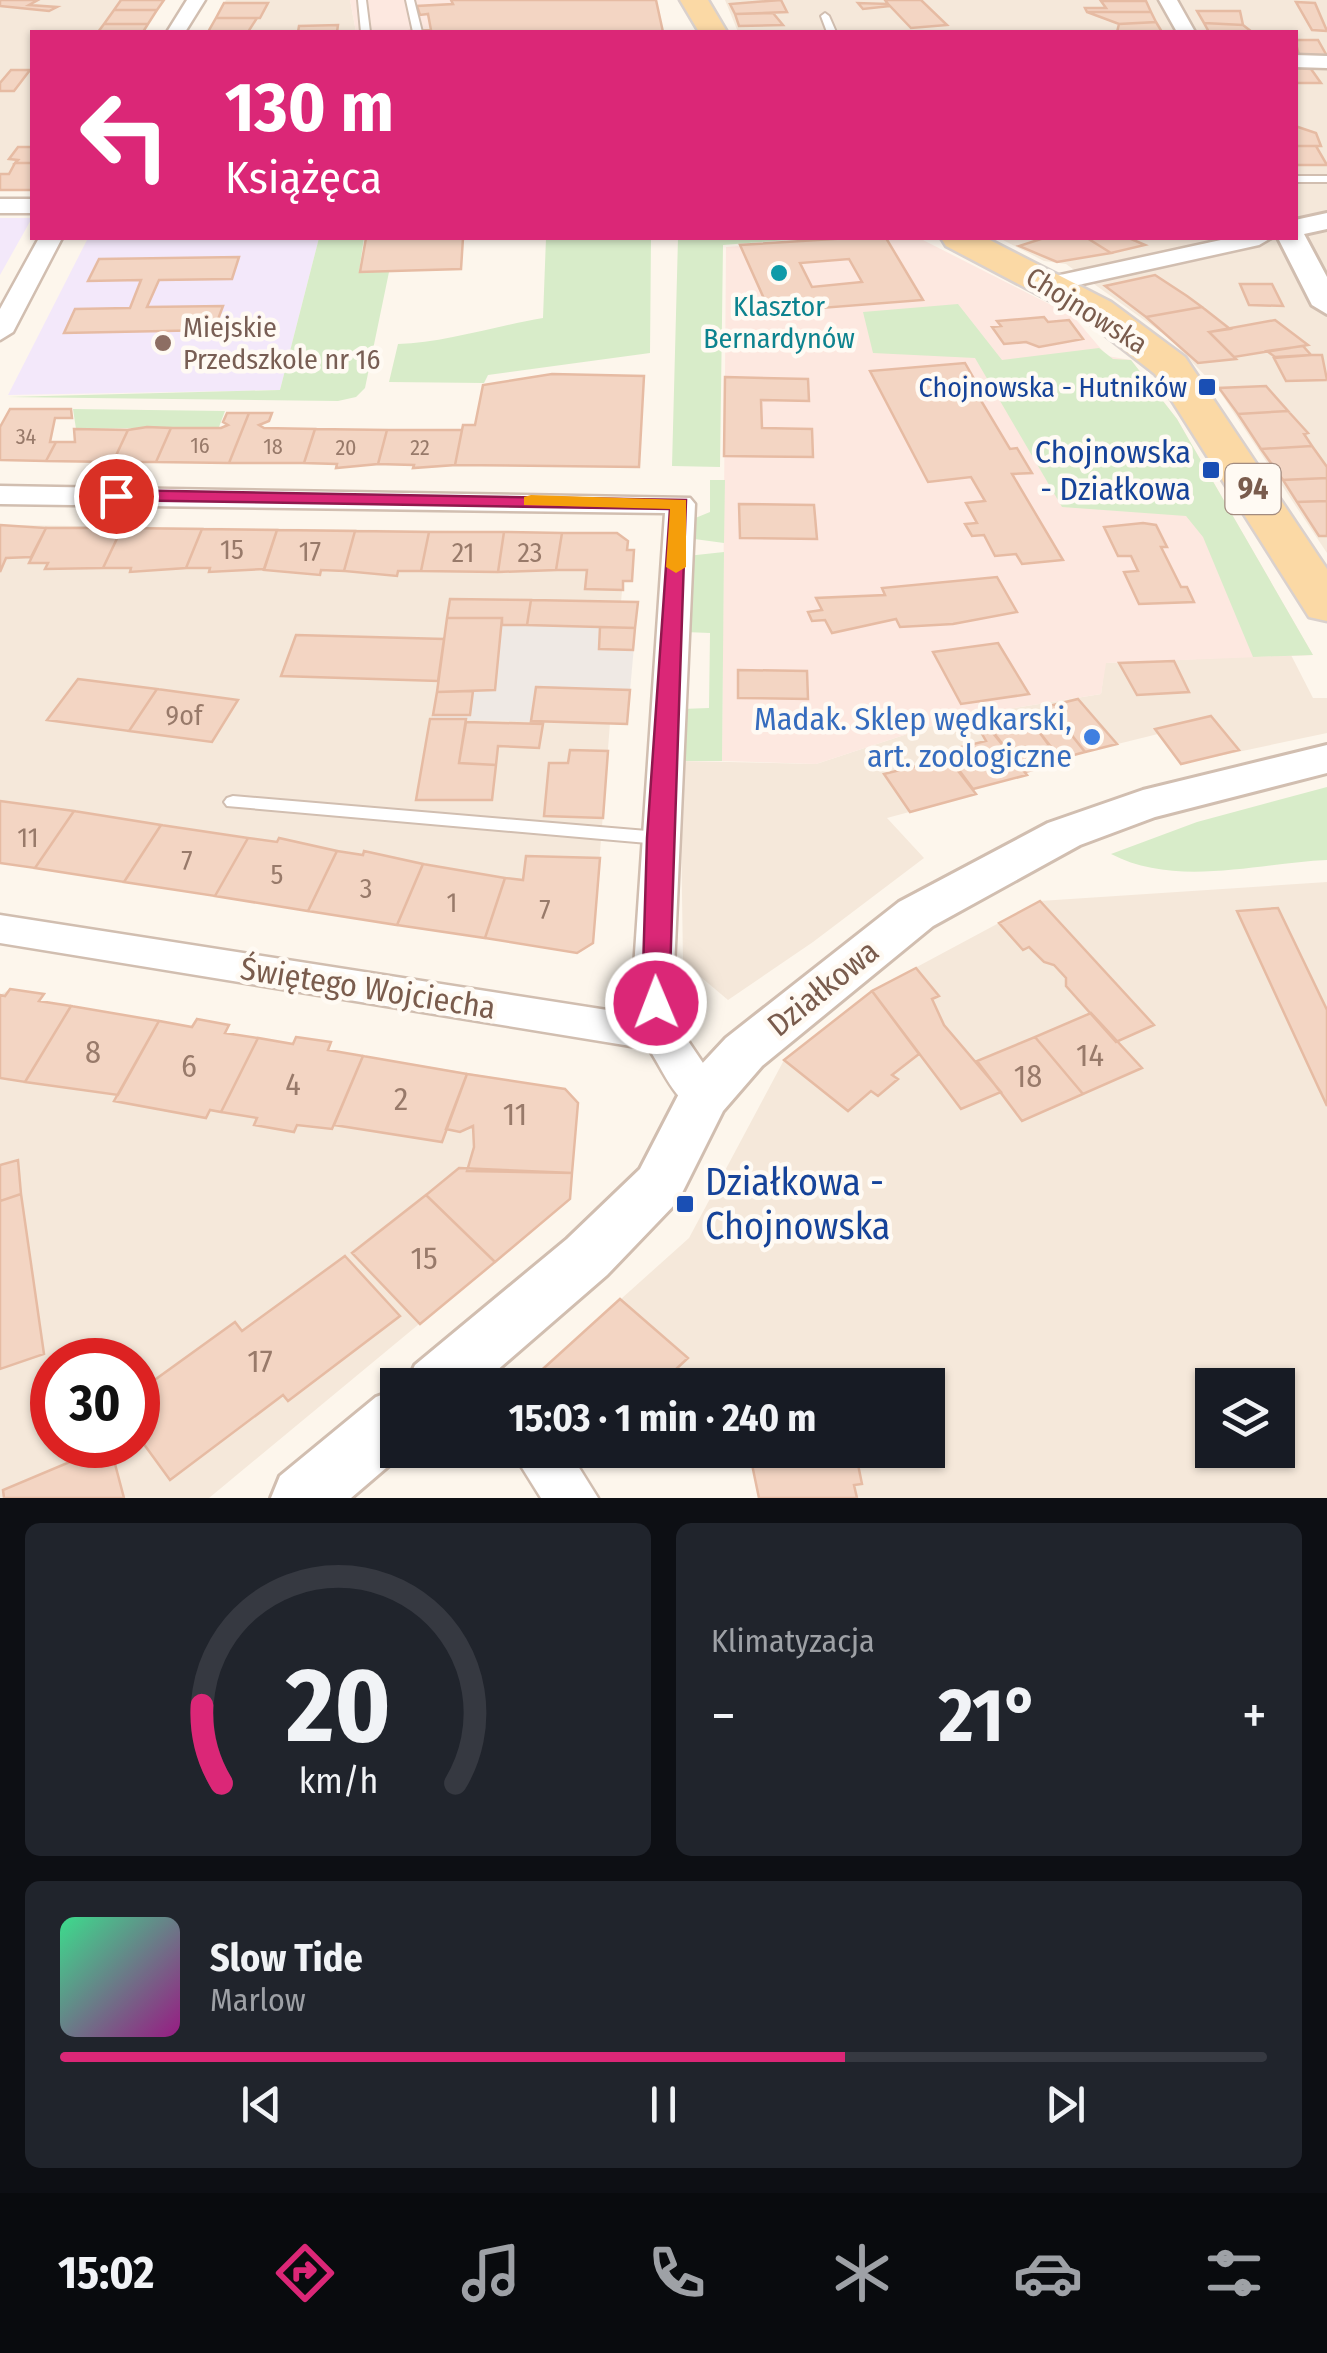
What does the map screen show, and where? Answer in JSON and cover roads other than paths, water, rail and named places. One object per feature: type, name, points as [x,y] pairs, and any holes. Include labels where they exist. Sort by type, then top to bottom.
[{"type":"main road","name":"Chojnowska","points":[[963,240],[1122,326],[1171,366],[1327,606]]},
{"type":"street","points":[[177,30],[196,0]]},
{"type":"street","points":[[1168,0],[1185,30]]},
{"type":"street","points":[[1298,62],[1327,62]]},
{"type":"street","points":[[0,206],[30,206]]},
{"type":"street","points":[[1298,227],[1327,221]]},
{"type":"street","points":[[0,332],[49,240]]},
{"type":"street","points":[[1050,284],[1250,240]]},
{"type":"street","points":[[1293,240],[1327,304]]},
{"type":"street","points":[[0,495],[680,504],[654,984],[662,1035],[704,1097]]},
{"type":"street","name":"Działkowa","points":[[470,1368],[658,1185],[704,1097],[744,1052],[916,914],[1064,834],[1143,806],[1327,759]]},
{"type":"street","name":"Świętego Wojciecha","points":[[0,929],[662,1035]]},
{"type":"street","points":[[303,1498],[380,1433]]},
{"type":"street","points":[[550,1468],[572,1498]]},
{"type":"lane","points":[[362,0],[366,30]]},
{"type":"lane","points":[[410,0],[418,30]]},
{"type":"lane","points":[[825,16],[831,30]]},
{"type":"lane","points":[[1298,178],[1327,179]]},
{"type":"lane","points":[[233,802],[659,838]]},
{"type":"place","name":"Klasztor Bernardynów","points":[[779,273]]},
{"type":"place","name":"Miejskie Przedszkole nr 16","points":[[163,343]]},
{"type":"place","name":"Chojnowska - Hutników","points":[[1207,387]]},
{"type":"place","name":"Chojnowska - Działkowa","points":[[1211,470]]},
{"type":"place","name":"Madak. Sklep wędkarski, art. zoologiczne","points":[[1092,737]]},
{"type":"place","name":"Działkowa - Chojnowska","points":[[685,1204]]}]
